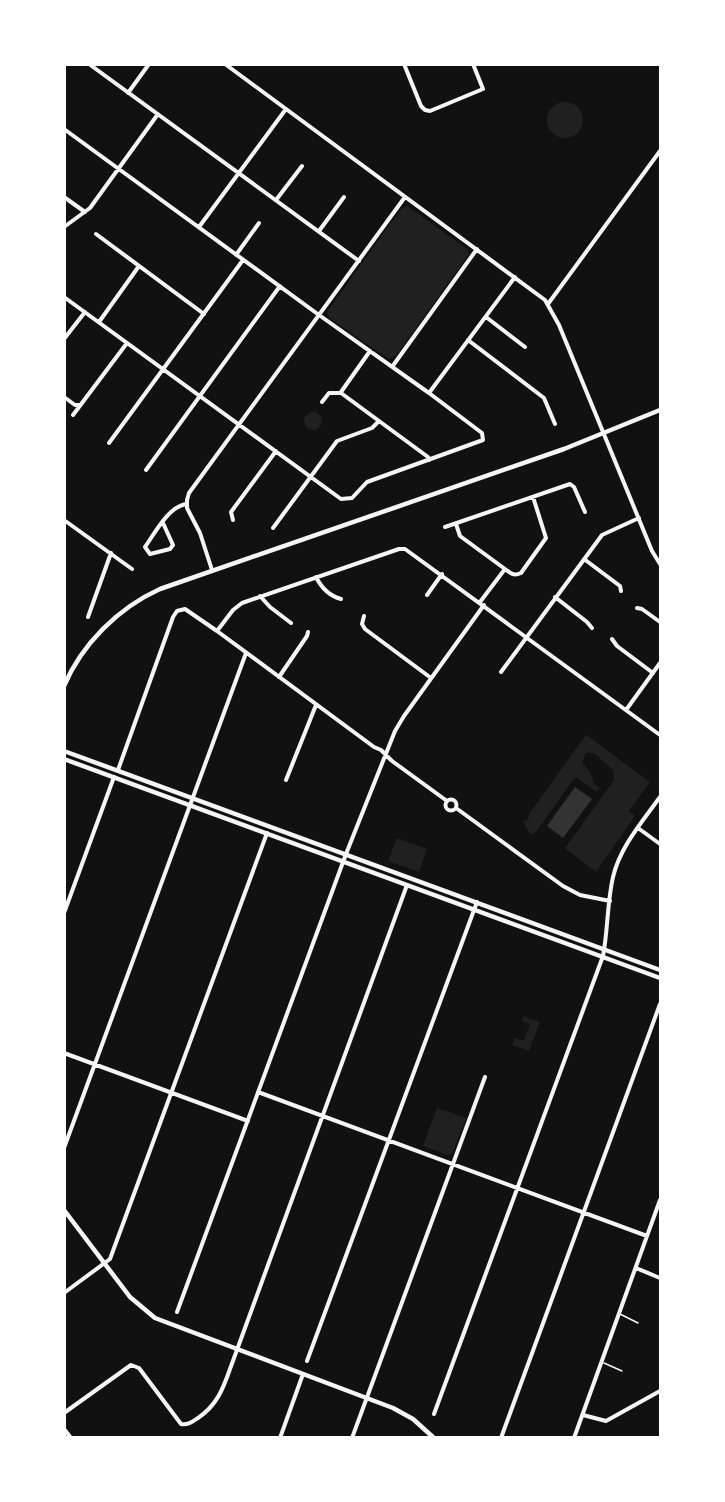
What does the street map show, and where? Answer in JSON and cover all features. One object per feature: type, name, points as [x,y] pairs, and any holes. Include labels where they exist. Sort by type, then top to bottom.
[{"type":"street","points":[[89,64],[359,261]]},
{"type":"street","points":[[128,93],[149,64]]},
{"type":"street","points":[[225,64],[515,277],[548,304],[559,325],[652,551],[660,564]]},
{"type":"street","points":[[404,64],[421,106],[430,111],[483,89],[473,64]]},
{"type":"street","points":[[199,227],[286,110]]},
{"type":"street","points":[[64,227],[85,212],[158,114]]},
{"type":"street","points":[[64,129],[429,393],[482,434],[484,438],[482,442],[367,482],[348,500],[341,499],[64,297]]},
{"type":"street","points":[[548,304],[660,151]]},
{"type":"street","points":[[276,200],[302,166]]},
{"type":"street","points":[[64,197],[85,212]]},
{"type":"street","points":[[319,231],[344,197]]},
{"type":"street","points":[[212,570],[200,533],[186,504],[189,493],[405,197]]},
{"type":"street","points":[[236,255],[259,222]]},
{"type":"street","points":[[96,234],[204,314]]},
{"type":"street","points":[[392,367],[477,249]]},
{"type":"street","points":[[109,443],[243,260]]},
{"type":"street","points":[[99,322],[140,266]]},
{"type":"street","points":[[429,393],[515,277]]},
{"type":"street","points":[[146,470],[280,286]]},
{"type":"street","points":[[64,339],[85,312]]},
{"type":"street","points":[[486,316],[525,347]]},
{"type":"street","points":[[468,340],[544,399],[555,424]]},
{"type":"street","points":[[73,415],[127,343]]},
{"type":"street","points":[[341,393],[370,351]]},
{"type":"street","points":[[322,402],[329,393],[341,393],[429,460]]},
{"type":"street","points":[[64,397],[75,405],[81,405]]},
{"type":"street","points":[[64,686],[91,642],[110,622],[157,591],[564,449],[660,411]]},
{"type":"street","points":[[273,528],[337,441],[372,428],[378,421]]},
{"type":"street","points":[[233,520],[231,512],[276,451]]},
{"type":"street","points":[[445,527],[570,484],[574,487],[585,512]]},
{"type":"street","points":[[456,524],[460,536],[512,574],[517,575],[521,573],[546,538],[533,497]]},
{"type":"street","points":[[163,523],[173,545],[161,552],[149,554],[145,547],[163,523],[175,508],[186,504]]},
{"type":"street","points":[[501,672],[602,535],[639,518]]},
{"type":"street","points":[[64,520],[132,568]]},
{"type":"street","points":[[217,631],[237,606],[399,549],[411,552],[442,574],[660,735]]},
{"type":"street","points":[[88,617],[111,554]]},
{"type":"street","points":[[584,559],[620,586],[621,591]]},
{"type":"street","points":[[177,1312],[346,854],[399,724],[505,569]]},
{"type":"street","points":[[427,595],[442,574]]},
{"type":"street","points":[[316,577],[320,585],[334,597],[342,598]]},
{"type":"street","points":[[260,596],[291,623]]},
{"type":"street","points":[[555,597],[592,628]]},
{"type":"street","points":[[637,608],[660,622]]},
{"type":"street","points":[[118,770],[173,617],[182,609],[188,610],[217,631],[447,801]]},
{"type":"street","points":[[364,615],[362,624],[365,629],[431,678]]},
{"type":"street","points":[[279,677],[308,636],[308,632]]},
{"type":"street","points":[[612,639],[617,646],[653,673]]},
{"type":"street","points":[[64,1148],[246,653]]},
{"type":"street","points":[[626,710],[660,663]]},
{"type":"street","points":[[286,780],[316,705]]},
{"type":"street","points":[[64,751],[660,970]]},
{"type":"street","points":[[64,759],[660,978]]},
{"type":"street","points":[[64,913],[114,777]]},
{"type":"street","points":[[434,1414],[603,957],[613,876],[619,859],[660,797]]},
{"type":"street","points":[[447,801],[450,799],[456,801],[456,808]]},
{"type":"street","points":[[447,801],[446,805],[449,810],[456,808]]},
{"type":"street","points":[[456,808],[562,886],[580,895],[610,901]]},
{"type":"street","points":[[638,828],[660,844]]},
{"type":"street","points":[[64,1293],[110,1259],[267,832]]},
{"type":"street","points":[[64,1413],[124,1368],[133,1365],[139,1368],[178,1421],[186,1425],[208,1411],[216,1402],[407,884]]},
{"type":"street","points":[[307,1361],[477,902]]},
{"type":"street","points":[[501,1437],[660,1004]]},
{"type":"street","points":[[64,1053],[248,1121]]},
{"type":"street","points":[[352,1437],[485,1077]]},
{"type":"street","points":[[258,1092],[647,1236]]},
{"type":"street","points":[[574,1437],[660,1200]]},
{"type":"street","points":[[64,1210],[130,1297],[149,1314],[172,1326],[368,1398],[405,1414],[430,1436]]},
{"type":"street","points":[[636,1268],[660,1278]]},
{"type":"street","points":[[280,1437],[303,1374]]},
{"type":"street","points":[[583,1415],[606,1421],[660,1391]]},
{"type":"street","points":[[64,1429],[71,1437]]},
{"type":"lane","points":[[620,1314],[638,1323]]},
{"type":"lane","points":[[602,1362],[622,1371]]},
{"type":"shaded area","points":[[565,102],[578,107],[583,120],[578,133],[565,138],[552,133],[547,120],[552,107]]},
{"type":"shaded area","points":[[407,206],[466,248],[469,254],[396,356],[389,359],[329,318],[327,312],[400,210]]},
{"type":"shaded area","points":[[313,412],[319,415],[322,421],[319,427],[313,430],[307,427],[304,421],[307,415]]},
{"type":"shaded area","points":[[586,735],[650,782],[629,811],[635,816],[596,872],[565,848],[614,780],[613,770],[594,753],[586,753],[582,762],[591,774],[594,784],[600,788],[597,792],[575,777],[536,832],[531,835],[523,822],[528,819],[529,814]]},
{"type":"shaded area","points":[[575,787],[592,799],[563,838],[547,826]]},
{"type":"shaded area","points":[[397,838],[427,849],[419,872],[388,861]]},
{"type":"shaded area","points":[[523,1016],[540,1022],[529,1051],[512,1045],[515,1038],[524,1041],[530,1024],[522,1021]]},
{"type":"shaded area","points":[[437,1108],[466,1118],[452,1154],[448,1155],[423,1146]]}]
